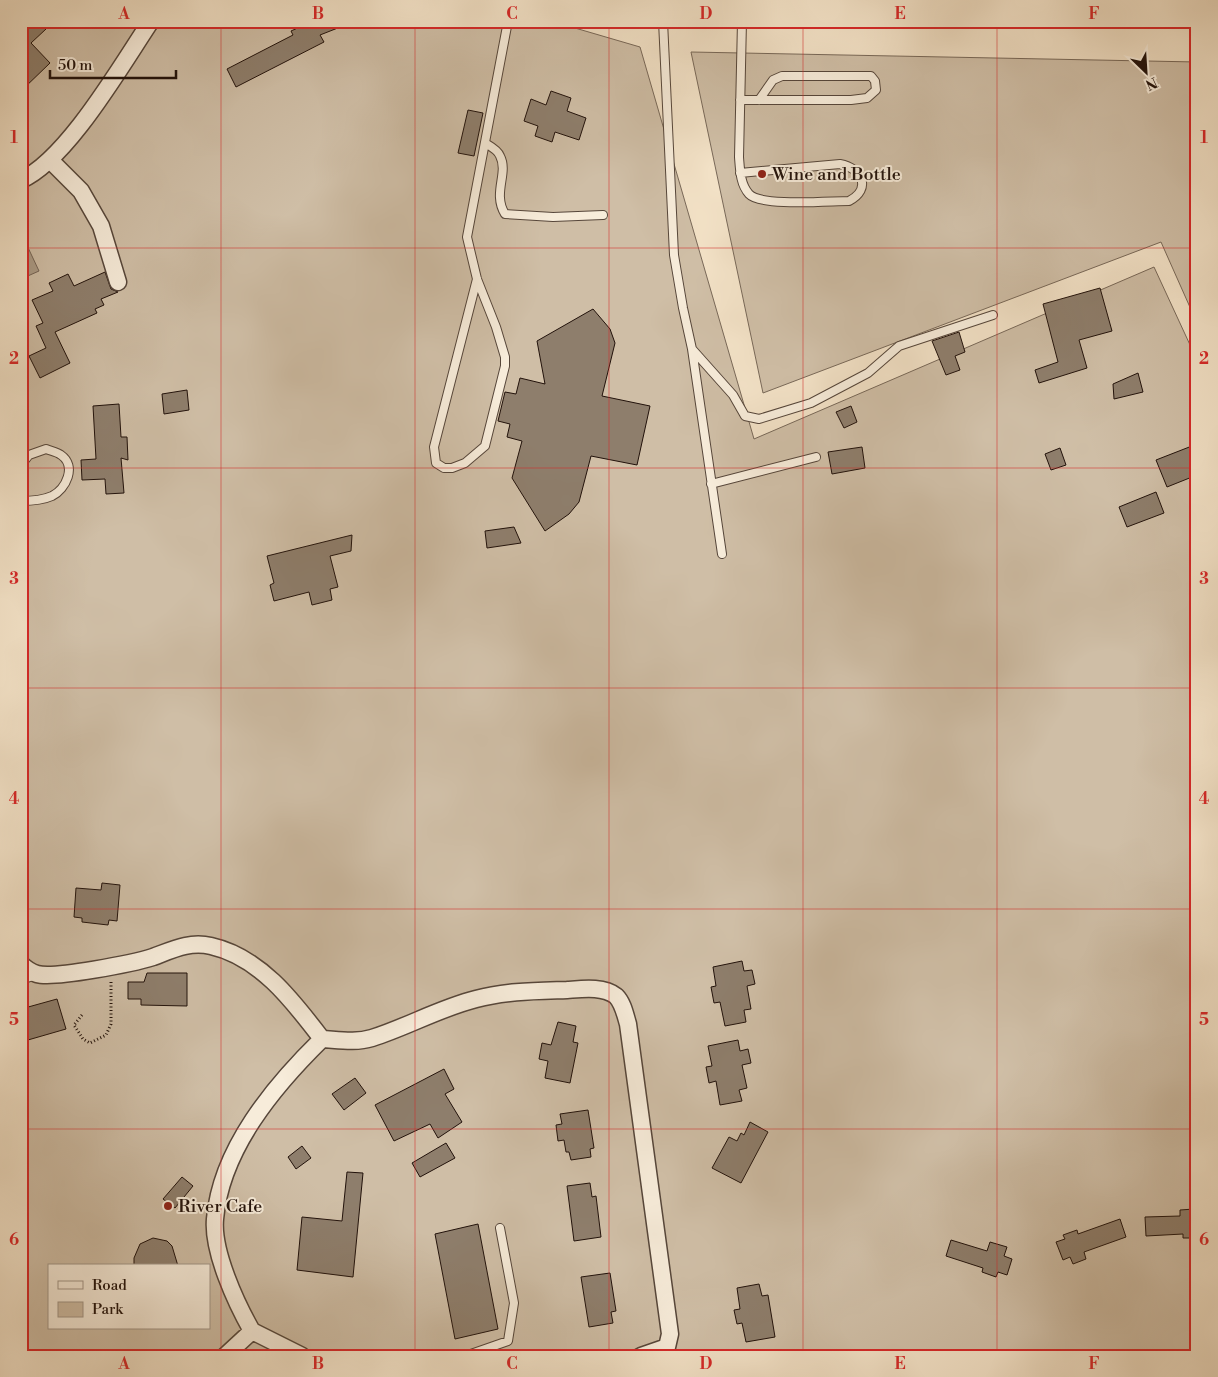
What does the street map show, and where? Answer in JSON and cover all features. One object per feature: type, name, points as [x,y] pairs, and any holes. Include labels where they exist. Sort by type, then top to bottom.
[{"type":"street","points":[[21,180],[50,160],[72,136],[151,21]]},
{"type":"street","points":[[50,160],[80,191],[101,226],[118,282]]},
{"type":"street","points":[[21,964],[27,970],[38,975],[53,975],[139,960],[169,948],[189,945],[210,945],[232,953],[273,980],[289,996],[322,1038],[347,1041],[370,1038],[466,1002],[512,992],[588,989],[607,991],[616,996],[622,1005],[629,1031],[670,1334],[669,1349],[641,1356]]},
{"type":"street","points":[[302,1356],[252,1331],[242,1314],[216,1240],[214,1220],[221,1190],[232,1158],[252,1123],[290,1070],[322,1038]]},
{"type":"street","points":[[225,1356],[252,1331]]},
{"type":"lane","points":[[477,279],[434,447],[436,463],[444,468],[452,468],[465,463],[485,446],[505,366],[505,358],[496,327],[477,279],[467,237],[508,21]]},
{"type":"lane","points":[[663,21],[674,255],[692,349],[722,554]]},
{"type":"lane","points":[[740,172],[840,164],[855,170],[862,180],[862,187],[860,193],[849,201],[764,202],[749,194],[743,184],[740,172],[742,21]]},
{"type":"lane","points":[[740,100],[758,100],[851,100],[867,98],[876,90],[875,81],[871,76],[782,76],[773,80],[758,100]]},
{"type":"lane","points":[[485,143],[500,154],[503,163],[499,204],[505,214],[534,216],[603,215]]},
{"type":"lane","points":[[692,349],[732,395],[745,416],[759,419],[811,403],[868,373],[899,346],[993,315]]},
{"type":"lane","points":[[21,465],[29,455],[46,449],[62,456],[69,469],[68,480],[61,490],[51,496],[21,501]]},
{"type":"lane","points":[[711,484],[816,457]]},
{"type":"lane","points":[[21,980],[38,975]]},
{"type":"lane","points":[[465,1356],[508,1341],[514,1303],[500,1228]]},
{"type":"path","points":[[82,1015],[74,1025],[83,1039],[90,1043],[106,1035],[111,1024],[112,965]]},
{"type":"green space","points":[[21,21],[551,21],[640,47],[754,439],[1154,267],[1197,360],[1197,1356],[21,1356]]},
{"type":"green space","points":[[691,52],[1197,62],[1197,323],[1161,242],[763,393]]},
{"type":"shaded area","points":[[24,239],[39,271],[21,279],[21,240]]},
{"type":"building","points":[[21,21],[38,21],[46,29],[31,43],[50,63],[21,91]]},
{"type":"building","points":[[313,21],[353,22],[320,35],[324,42],[236,87],[227,69],[293,35],[291,31]]},
{"type":"building","points":[[551,91],[571,98],[567,111],[586,118],[579,140],[555,132],[552,142],[535,136],[538,126],[524,121],[531,99],[546,105]]},
{"type":"building","points":[[468,110],[483,113],[474,156],[458,153]]},
{"type":"building","points":[[105,272],[111,289],[118,292],[101,299],[104,305],[95,309],[97,313],[55,332],[70,363],[40,378],[29,356],[46,348],[36,326],[43,323],[32,300],[53,291],[49,283],[68,274],[74,286]]},
{"type":"building","points":[[1100,288],[1112,331],[1079,340],[1087,368],[1039,383],[1035,370],[1058,362],[1043,304]]},
{"type":"building","points":[[593,309],[610,329],[615,343],[602,396],[650,406],[637,465],[591,456],[579,502],[569,514],[545,531],[512,478],[522,441],[507,437],[510,424],[498,421],[505,392],[516,394],[520,378],[545,384],[537,341]]},
{"type":"building","points":[[959,332],[965,352],[955,356],[960,370],[946,375],[932,341]]},
{"type":"building","points":[[1138,373],[1143,392],[1114,399],[1113,384]]},
{"type":"building","points":[[187,390],[189,410],[164,414],[162,394]]},
{"type":"building","points":[[119,404],[121,437],[127,437],[128,460],[121,458],[124,493],[106,494],[105,479],[82,480],[81,460],[96,459],[93,406]]},
{"type":"building","points":[[851,406],[857,422],[844,428],[836,412]]},
{"type":"building","points":[[1197,444],[1197,475],[1167,487],[1156,460]]},
{"type":"building","points":[[862,447],[865,468],[832,474],[828,452]]},
{"type":"building","points":[[1060,448],[1066,465],[1051,470],[1045,454]]},
{"type":"building","points":[[1156,492],[1164,513],[1127,527],[1119,507]]},
{"type":"building","points":[[514,527],[521,543],[487,548],[485,531]]},
{"type":"building","points":[[352,535],[351,551],[330,556],[338,587],[330,589],[332,600],[312,605],[309,592],[274,601],[270,585],[274,583],[267,556]]},
{"type":"building","points":[[102,883],[120,885],[117,921],[109,920],[108,925],[82,922],[82,918],[74,917],[76,888],[101,890]]},
{"type":"building","points":[[742,961],[744,971],[752,970],[755,984],[747,986],[751,1009],[744,1010],[746,1022],[725,1026],[720,1002],[714,1003],[711,987],[716,986],[713,967]]},
{"type":"building","points":[[147,973],[187,973],[187,1006],[141,1005],[141,999],[128,999],[128,982],[144,982]]},
{"type":"building","points":[[57,999],[66,1029],[21,1042],[21,1009]]},
{"type":"building","points":[[558,1022],[576,1026],[573,1042],[578,1043],[570,1083],[545,1078],[548,1061],[539,1059],[542,1043],[551,1045]]},
{"type":"building","points":[[738,1040],[740,1051],[748,1049],[751,1063],[742,1065],[747,1088],[739,1090],[742,1101],[720,1105],[716,1081],[709,1083],[706,1067],[712,1066],[708,1046]]},
{"type":"building","points":[[444,1069],[454,1089],[445,1094],[462,1122],[438,1138],[430,1124],[394,1141],[375,1105]]},
{"type":"building","points":[[355,1078],[366,1093],[344,1110],[332,1094]]},
{"type":"building","points":[[588,1110],[594,1148],[590,1149],[591,1157],[571,1160],[569,1152],[566,1152],[564,1140],[558,1141],[556,1125],[562,1124],[560,1114]]},
{"type":"building","points":[[750,1122],[768,1132],[741,1183],[712,1168],[729,1137],[737,1141],[741,1133],[744,1135]]},
{"type":"building","points":[[446,1143],[455,1158],[420,1177],[412,1163]]},
{"type":"building","points":[[302,1146],[311,1158],[296,1169],[288,1157]]},
{"type":"building","points":[[347,1172],[363,1173],[353,1277],[297,1270],[302,1217],[342,1221]]},
{"type":"building","points":[[182,1177],[193,1186],[175,1208],[163,1199]]},
{"type":"building","points":[[590,1183],[592,1197],[596,1196],[601,1237],[574,1241],[567,1186]]},
{"type":"building","points":[[1194,1209],[1194,1215],[1197,1215],[1197,1238],[1183,1238],[1183,1234],[1146,1236],[1145,1217],[1180,1216],[1180,1210]]},
{"type":"building","points":[[1120,1219],[1126,1237],[1084,1252],[1086,1259],[1073,1264],[1070,1257],[1063,1260],[1056,1242],[1065,1239],[1063,1235],[1077,1230],[1078,1234]]},
{"type":"building","points":[[478,1224],[498,1329],[455,1339],[435,1234]]},
{"type":"building","points":[[153,1238],[167,1241],[172,1246],[177,1264],[134,1264],[134,1258],[140,1244]]},
{"type":"building","points":[[951,1240],[987,1251],[990,1242],[1007,1247],[1004,1256],[1012,1259],[1007,1275],[998,1272],[996,1277],[982,1272],[983,1268],[946,1256]]},
{"type":"building","points":[[610,1273],[616,1311],[611,1312],[613,1323],[589,1327],[581,1277]]},
{"type":"building","points":[[759,1284],[762,1296],[768,1295],[775,1337],[746,1342],[742,1323],[737,1324],[734,1310],[740,1309],[737,1288]]},
{"type":"place","name":"Wine and Bottle","points":[[762,174]]},
{"type":"place","name":"River Cafe","points":[[168,1206]]}]
